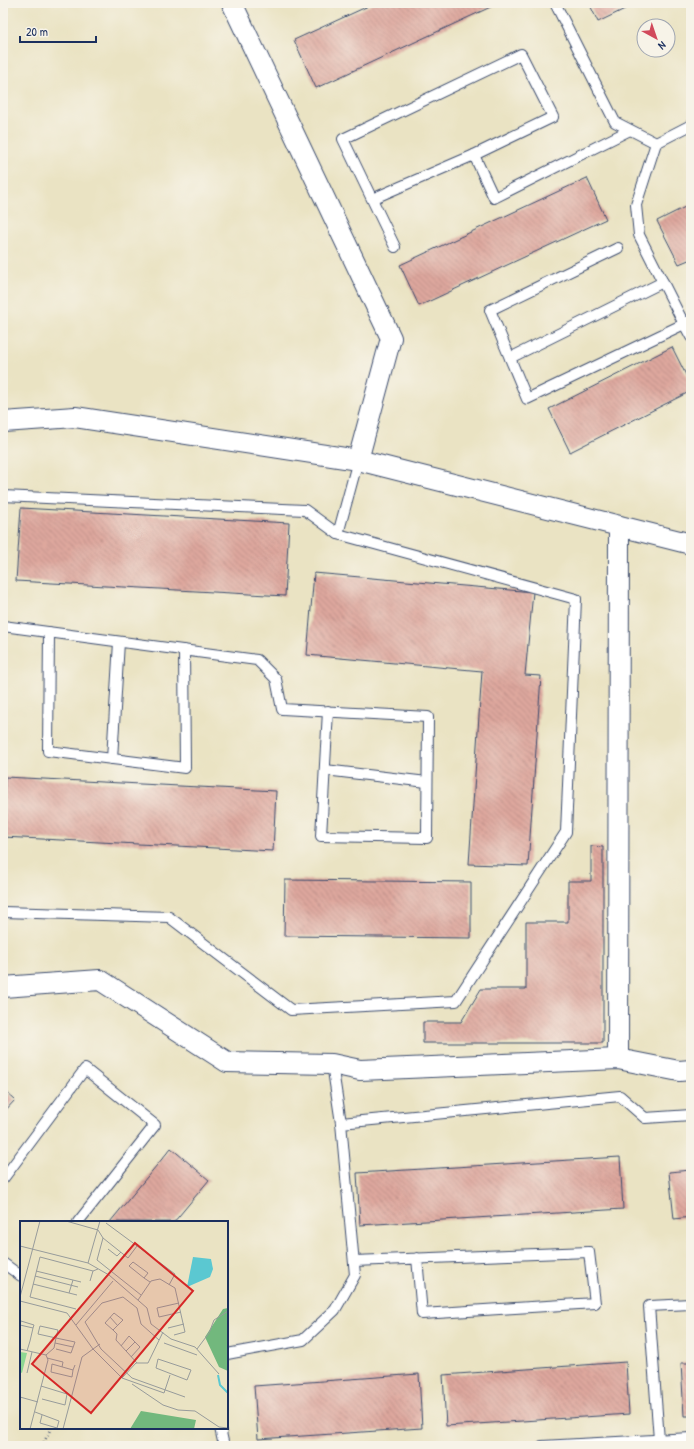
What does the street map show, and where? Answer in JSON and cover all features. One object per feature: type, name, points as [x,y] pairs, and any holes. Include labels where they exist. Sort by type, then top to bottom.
[{"type":"street","points":[[232,3],[391,338],[358,460]]},
{"type":"street","points":[[3,422],[75,417],[358,460],[691,544]]},
{"type":"street","points":[[618,1059],[619,526]]},
{"type":"street","points":[[3,987],[100,980],[227,1062],[332,1064],[360,1070],[618,1059],[679,1072],[691,1070]]},
{"type":"lane","points":[[555,3],[615,122],[656,143]]},
{"type":"lane","points":[[372,199],[474,156],[553,117],[521,54],[343,138],[372,199],[395,247]]},
{"type":"lane","points":[[691,125],[656,143],[636,205],[638,235],[663,282],[687,322],[691,337]]},
{"type":"lane","points":[[474,156],[494,198],[630,130]]},
{"type":"lane","points":[[618,248],[490,310],[527,399],[687,322]]},
{"type":"lane","points":[[510,358],[663,282]]},
{"type":"lane","points":[[338,534],[358,460]]},
{"type":"lane","points":[[3,496],[305,510],[338,534],[576,599],[566,832],[456,1002],[291,1010],[169,917],[3,912]]},
{"type":"lane","points":[[3,626],[258,660],[276,679],[282,709],[328,711],[428,717],[427,838],[321,836],[328,711]]},
{"type":"lane","points":[[49,632],[48,751],[185,768],[184,650]]},
{"type":"lane","points":[[112,759],[119,642]]},
{"type":"lane","points":[[325,770],[427,782]]},
{"type":"lane","points":[[228,1354],[304,1340],[335,1310],[355,1275],[341,1123],[332,1064]]},
{"type":"lane","points":[[3,1179],[85,1069],[155,1125],[79,1221]]},
{"type":"lane","points":[[341,1123],[620,1096],[645,1118],[691,1115]]},
{"type":"lane","points":[[354,1261],[417,1258],[589,1252],[595,1303],[422,1314],[417,1258]]},
{"type":"lane","points":[[3,1263],[20,1275]]},
{"type":"lane","points":[[659,1440],[649,1306],[691,1304]]},
{"type":"lane","points":[[220,1429],[224,1446]]},
{"type":"lane","points":[[542,1446],[691,1438]]},
{"type":"path","points":[[42,1446],[50,1429]]},
{"type":"building","points":[[375,3],[497,4],[316,88],[294,40]]},
{"type":"building","points":[[589,3],[637,3],[598,22]]},
{"type":"building","points":[[587,178],[606,219],[419,306],[400,265]]},
{"type":"building","points":[[691,204],[691,259],[679,264],[657,221]]},
{"type":"building","points":[[672,347],[691,385],[691,391],[570,452],[549,409]]},
{"type":"building","points":[[21,508],[289,523],[285,596],[16,581]]},
{"type":"building","points":[[314,573],[533,592],[525,675],[541,676],[528,866],[469,864],[482,671],[307,655]]},
{"type":"building","points":[[5,777],[276,791],[273,851],[3,837]]},
{"type":"building","points":[[591,846],[603,847],[603,1043],[423,1043],[423,1022],[461,1022],[481,989],[526,989],[526,922],[568,922],[568,881],[591,881]]},
{"type":"building","points":[[285,880],[471,882],[471,938],[284,936]]},
{"type":"building","points":[[3,1089],[15,1100],[3,1113]]},
{"type":"building","points":[[171,1148],[209,1180],[175,1221],[111,1221]]},
{"type":"building","points":[[620,1157],[623,1209],[360,1225],[357,1173]]},
{"type":"building","points":[[691,1170],[691,1217],[674,1219],[669,1172]]},
{"type":"building","points":[[626,1362],[629,1414],[446,1426],[443,1375]]},
{"type":"building","points":[[681,1363],[691,1363],[691,1416],[684,1416]]},
{"type":"building","points":[[419,1374],[422,1428],[258,1439],[254,1386]]}]
